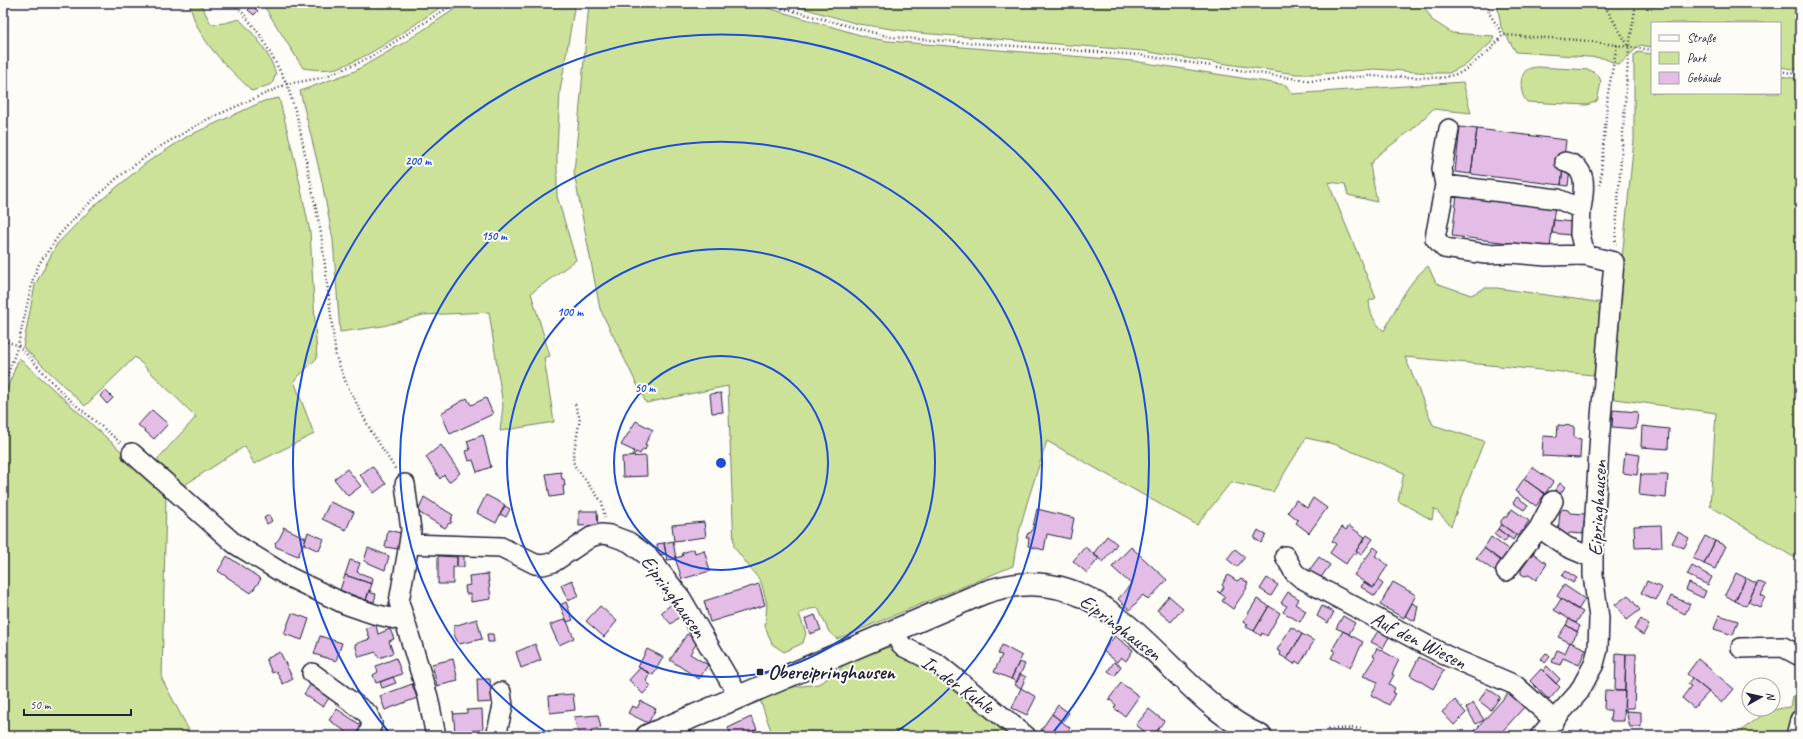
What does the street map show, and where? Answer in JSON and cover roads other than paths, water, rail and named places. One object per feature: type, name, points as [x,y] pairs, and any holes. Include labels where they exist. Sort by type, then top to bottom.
[{"type":"main road","name":"Eipringhausen","points":[[647,736],[894,630],[992,590],[1012,585],[1033,583],[1059,587],[1077,593],[1103,608],[1143,640],[1221,712],[1230,719],[1260,736]]},
{"type":"street","points":[[1449,129],[1442,169],[1445,185],[1435,238],[1444,248],[1486,254],[1512,252],[1546,256],[1585,255],[1580,234],[1583,178],[1578,166],[1565,162]]},
{"type":"street","points":[[1445,185],[1582,201]]},
{"type":"street","name":"Eipringhausen","points":[[1540,736],[1555,721],[1579,692],[1594,664],[1598,649],[1599,618],[1593,575],[1604,390],[1614,262],[1585,255]]},
{"type":"street","points":[[132,453],[242,548],[289,577],[345,604],[374,614],[404,621]]},
{"type":"street","points":[[405,484],[411,530],[399,602],[428,697],[436,736]]},
{"type":"street","points":[[1506,571],[1538,528],[1553,501]]},
{"type":"street","points":[[1538,528],[1566,547],[1594,558]]},
{"type":"street","name":"Eipringhausen","points":[[409,544],[501,547],[535,564],[543,565],[554,562],[591,537],[606,534],[621,538],[636,545],[657,566],[692,614],[739,697]]},
{"type":"street","name":"Auf den Wiesen","points":[[1285,556],[1294,572],[1301,578],[1444,655],[1515,685],[1555,721]]},
{"type":"street","name":"In der Kuhle","points":[[894,630],[900,643],[904,647],[938,664],[1026,736]]},
{"type":"street","points":[[1741,648],[1783,647],[1800,656]]},
{"type":"street","points":[[312,673],[368,714],[372,724],[368,736]]},
{"type":"street","points":[[496,736],[503,706],[500,692]]},
{"type":"street","points":[[1796,736],[1800,720]]},
{"type":"place","name":"Obereipringhausen","points":[[760,672]]}]
